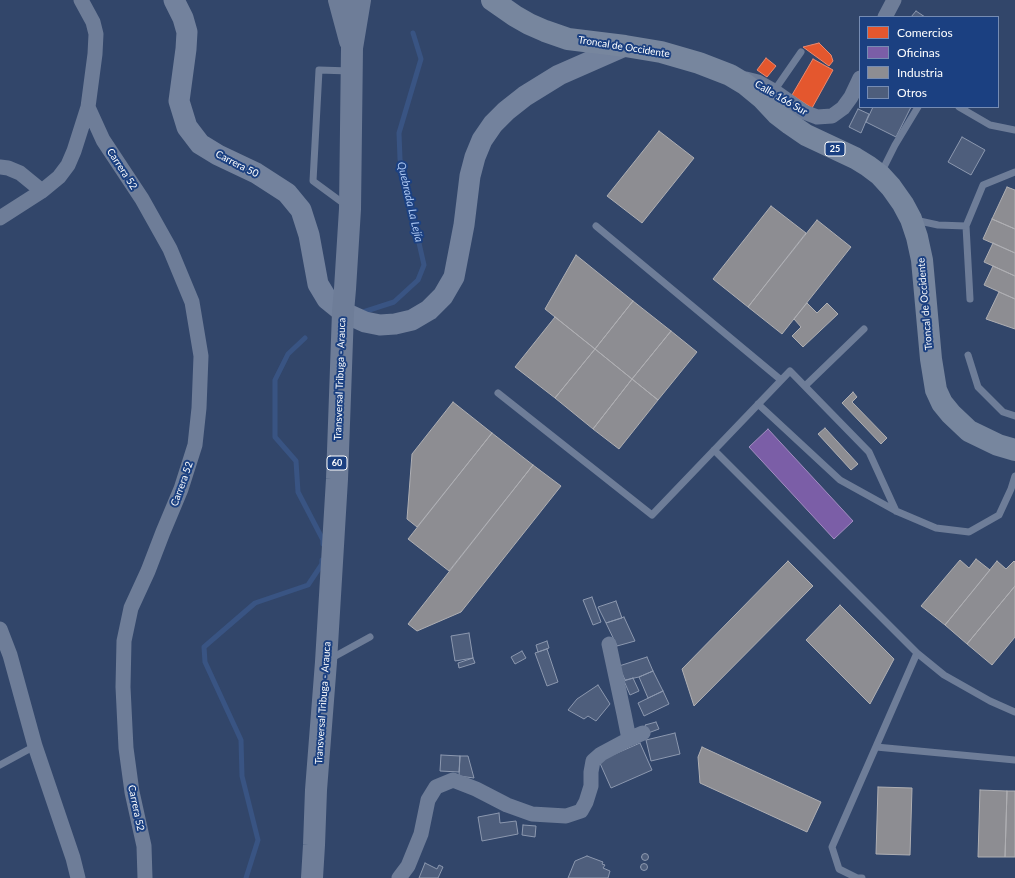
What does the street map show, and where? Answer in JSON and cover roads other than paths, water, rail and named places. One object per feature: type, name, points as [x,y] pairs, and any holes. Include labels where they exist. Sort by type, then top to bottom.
[{"type":"highway","name":"Transversal Tribuga - Arauca","points":[[339,0],[352,48]]},
{"type":"highway","name":"Transversal Tribuga - Arauca","points":[[312,878],[316,790],[326,662],[337,479],[343,312],[350,209],[352,48],[360,0]]},
{"type":"main road","name":"Carrera 50","points":[[174,0],[183,18],[187,32],[179,101],[187,127],[200,144],[218,155],[256,173],[287,193],[301,210],[309,235],[318,284],[328,299],[343,312],[365,322],[380,325],[395,324],[412,320],[430,310],[443,296],[454,277],[463,233],[475,158],[482,140],[493,124],[506,111],[525,96],[560,75],[625,46]]},
{"type":"main road","name":"Troncal de Occidente","points":[[492,0],[515,16],[545,31],[568,39],[662,52],[699,62],[730,75],[745,84],[762,98],[777,114],[806,135],[856,158],[880,175],[903,204],[911,219],[917,237],[922,260],[931,359],[936,390],[942,403],[969,431],[998,445],[1015,450]]},
{"type":"street","points":[[0,218],[42,191],[59,177],[68,164],[74,151],[88,106],[95,54],[96,34],[93,22],[81,0]]},
{"type":"street","points":[[885,16],[894,0]]},
{"type":"street","name":"Calle 166 Sur","points":[[730,75],[758,82],[774,91],[804,112],[818,117],[832,116],[843,108],[851,97],[859,80]]},
{"type":"street","name":"Carrera 52","points":[[88,106],[103,140],[142,199],[170,249],[192,302],[201,356],[199,408],[195,445],[181,489],[148,571],[131,608],[124,641],[123,687],[126,748],[132,792],[144,846],[145,878]]},
{"type":"street","points":[[0,167],[8,168],[20,173],[42,191]]},
{"type":"street","points":[[0,628],[10,655],[35,746],[73,858],[78,878]]},
{"type":"street","points":[[609,644],[629,739]]},
{"type":"street","points":[[399,878],[408,866],[421,834],[428,800],[436,787],[453,780],[476,789],[507,805],[532,814],[566,816],[581,811],[586,802],[591,786],[592,761],[601,754],[643,733]]},
{"type":"lane","points":[[774,91],[801,52]]},
{"type":"lane","points":[[350,209],[313,181],[319,70],[352,71]]},
{"type":"lane","points":[[880,175],[917,108]]},
{"type":"lane","points":[[961,108],[990,125],[1015,130]]},
{"type":"lane","points":[[970,299],[966,226],[983,185],[1015,172]]},
{"type":"lane","points":[[911,219],[938,225],[966,226]]},
{"type":"lane","points":[[596,226],[781,380]]},
{"type":"lane","points":[[804,386],[864,329]]},
{"type":"lane","points":[[968,355],[978,387],[1003,412],[1015,416]]},
{"type":"lane","points":[[498,393],[652,515],[790,371],[869,452],[896,511]]},
{"type":"lane","points":[[758,404],[840,480],[896,511],[936,528],[969,532],[999,515],[1011,489],[1015,476]]},
{"type":"lane","points":[[714,450],[917,653],[944,674],[990,702],[1015,712]]},
{"type":"lane","points":[[326,662],[370,637]]},
{"type":"lane","points":[[862,878],[857,878],[839,868],[832,847],[917,653]]},
{"type":"lane","points":[[0,765],[35,746]]},
{"type":"lane","points":[[876,747],[1015,760]]},
{"type":"waterway","name":"Quebrada La Lejía","points":[[360,313],[394,302],[418,280],[424,265],[400,159],[399,133],[421,59],[413,33]]},
{"type":"waterway","name":"Quebrada La Lejía","points":[[305,338],[288,354],[275,380],[275,437],[296,461],[298,492],[323,540],[323,544]]},
{"type":"waterway","name":"Quebrada La Lejía","points":[[246,878],[258,840],[242,776],[241,740],[205,662],[204,647],[255,603],[308,585],[322,564],[322,560]]}]
